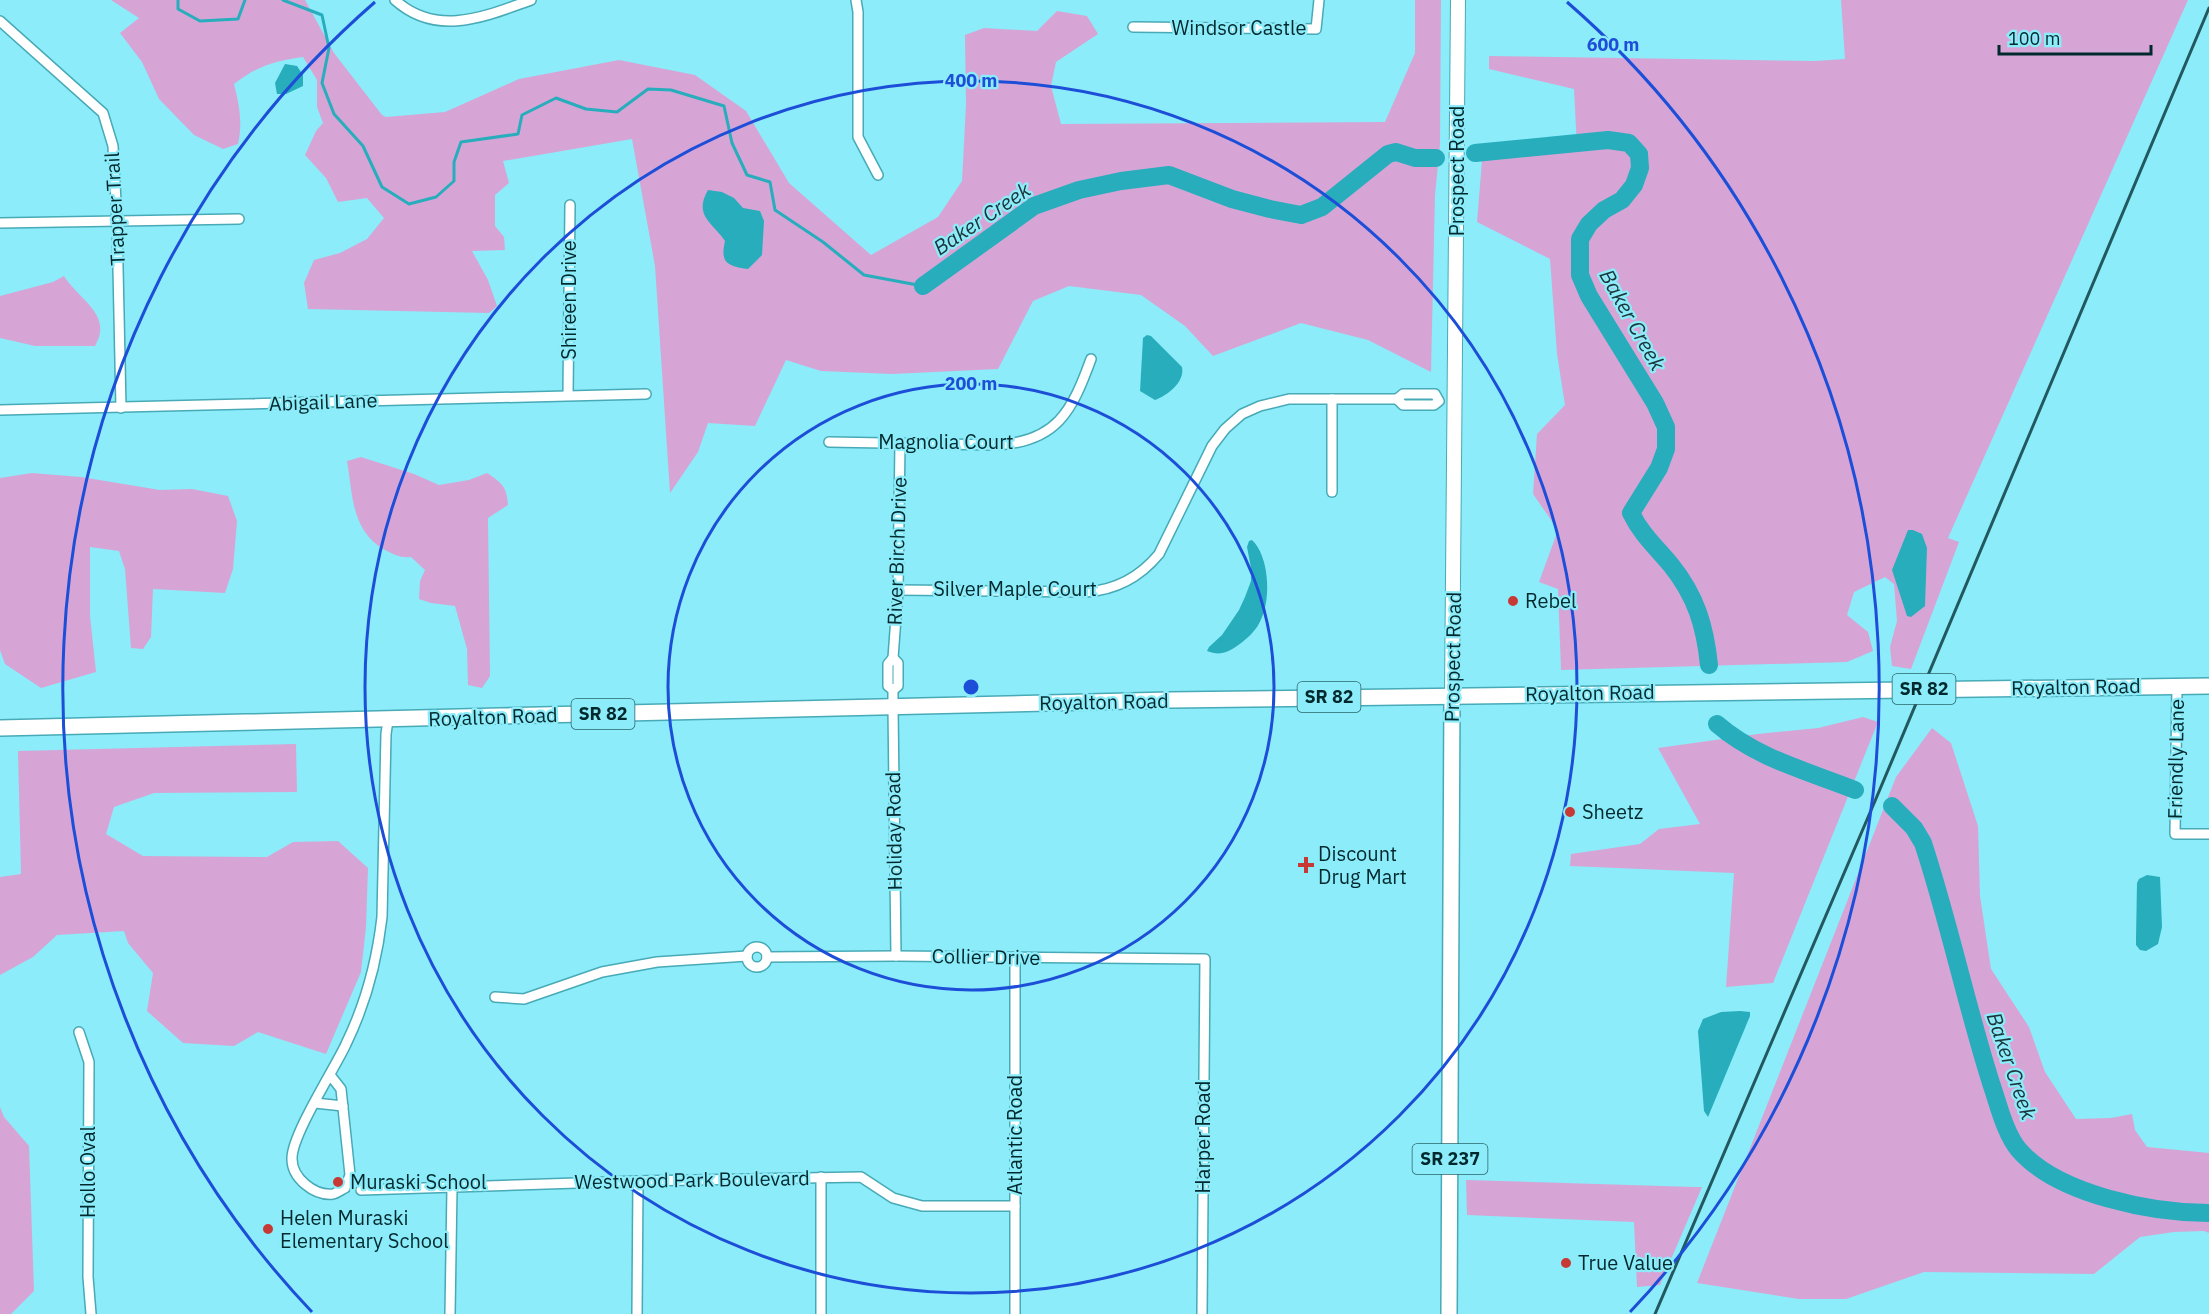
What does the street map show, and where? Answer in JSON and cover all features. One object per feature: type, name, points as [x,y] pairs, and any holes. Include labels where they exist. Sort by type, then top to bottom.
[{"type":"main road","name":"Royalton Road","points":[[0,728],[1452,695],[2209,686]]},
{"type":"main road","name":"Prospect Road","points":[[1449,1314],[1452,695]]},
{"type":"street","points":[[395,0],[420,15],[440,21],[472,20],[531,0]]},
{"type":"street","points":[[856,0],[858,12],[858,137],[878,175]]},
{"type":"street","name":"Windsor Castle","points":[[1133,27],[1316,29],[1319,0]]},
{"type":"street","name":"Prospect Road","points":[[1452,695],[1458,0]]},
{"type":"street","name":"Trapper Trail","points":[[0,21],[103,113],[113,146],[122,408]]},
{"type":"street","name":"Shireen Drive","points":[[568,395],[570,205]]},
{"type":"street","points":[[0,223],[239,219]]},
{"type":"street","name":"Magnolia Court","points":[[829,442],[996,445],[1032,438],[1046,431],[1068,411],[1091,360]]},
{"type":"street","name":"Abigail Lane","points":[[0,411],[646,394]]},
{"type":"street","points":[[1332,399],[1332,492]]},
{"type":"street","name":"Silver Maple Court","points":[[898,590],[1086,592],[1099,591],[1124,583],[1149,567],[1159,554],[1218,436],[1233,421],[1251,409],[1280,400],[1397,399],[1403,405],[1434,405],[1439,400],[1455,400]]},
{"type":"street","name":"River Birch Drive","points":[[892,706],[893,690],[898,686],[898,663],[893,658],[898,590],[900,443]]},
{"type":"street","name":"Friendly Lane","points":[[2176,686],[2175,834],[2209,834]]},
{"type":"street","name":"Holiday Road","points":[[892,706],[897,956]]},
{"type":"street","points":[[330,1075],[341,1089],[350,1175],[345,1188],[334,1194],[317,1192],[305,1184],[295,1172],[292,1159],[294,1146],[357,1020],[380,944],[388,720]]},
{"type":"street","name":"Collier Drive","points":[[758,946],[765,950],[767,957],[764,964],[757,967],[750,964],[747,956],[750,949],[758,946]]},
{"type":"street","name":"Collier Drive","points":[[495,997],[524,999],[602,972],[657,962],[747,956]]},
{"type":"street","name":"Collier Drive","points":[[767,957],[1205,959]]},
{"type":"street","name":"Atlantic Road","points":[[1015,957],[1015,1314]]},
{"type":"street","name":"Harper Road","points":[[1202,1314],[1205,959]]},
{"type":"street","name":"Hollo Oval","points":[[79,1032],[89,1062],[88,1277],[91,1314]]},
{"type":"street","points":[[315,1103],[343,1106]]},
{"type":"street","points":[[821,1177],[821,1314]]},
{"type":"street","name":"Westwood Park Boulevard","points":[[361,1190],[861,1177],[893,1198],[922,1206],[1015,1206]]},
{"type":"street","points":[[638,1181],[638,1314]]},
{"type":"street","points":[[450,1314],[452,1188]]},
{"type":"shaded area","points":[[111,0],[305,0],[334,53],[382,115],[386,117],[445,112],[519,79],[619,60],[695,75],[746,111],[789,183],[871,255],[938,217],[962,181],[966,105],[965,35],[984,28],[1037,31],[1057,11],[1087,16],[1098,34],[1056,62],[1051,86],[1061,124],[1385,122],[1415,53],[1415,0],[1441,0],[1440,144],[1435,195],[1431,372],[1368,340],[1301,323],[1213,356],[1185,326],[1141,295],[1069,286],[1033,301],[998,369],[892,374],[821,371],[786,360],[755,426],[708,423],[698,452],[670,493],[655,266],[632,139],[503,161],[509,183],[495,195],[495,226],[504,237],[505,250],[472,251],[488,280],[497,306],[489,313],[308,309],[304,283],[314,260],[340,253],[367,239],[384,218],[367,198],[338,202],[326,178],[305,155],[316,131],[323,123],[317,107],[317,80],[303,57],[267,65],[234,84],[240,114],[238,144],[223,149],[194,135],[159,99],[142,62],[120,33],[139,18]]},
{"type":"shaded area","points":[[1841,0],[2188,0],[1948,538],[1959,542],[1911,669],[1892,666],[1890,647],[1897,621],[1894,584],[1885,577],[1854,592],[1847,615],[1868,632],[1873,651],[1847,662],[1561,670],[1558,589],[1539,582],[1558,530],[1533,494],[1537,434],[1565,405],[1557,354],[1550,259],[1477,222],[1482,161],[1577,148],[1574,89],[1489,69],[1489,56],[1815,61],[1845,59]]},
{"type":"shaded area","points":[[64,276],[97,316],[100,335],[95,346],[35,346],[0,338],[0,296],[53,282]]},
{"type":"shaded area","points":[[361,457],[414,474],[439,485],[469,480],[487,473],[505,490],[508,505],[488,518],[490,676],[482,688],[468,685],[467,649],[455,606],[419,599],[420,581],[425,570],[411,557],[395,555],[374,542],[360,522],[353,499],[347,461]]},
{"type":"shaded area","points":[[32,473],[81,477],[160,490],[192,489],[228,496],[237,521],[233,569],[225,593],[153,589],[151,637],[143,649],[131,648],[125,569],[119,551],[90,547],[90,616],[96,672],[41,688],[5,664],[0,650],[0,478]]},
{"type":"shaded area","points":[[1863,717],[1878,722],[1773,983],[1726,987],[1734,873],[1570,866],[1571,854],[1640,844],[1659,829],[1700,824],[1658,748],[1818,728]]},
{"type":"shaded area","points":[[1932,728],[1951,743],[1978,826],[1980,896],[1991,969],[2029,1027],[2045,1072],[2076,1119],[2111,1118],[2132,1114],[2135,1130],[2147,1147],[2209,1153],[2209,1233],[2204,1231],[2174,1232],[2140,1237],[2094,1274],[1924,1272],[1846,1299],[1799,1299],[1697,1283],[1896,777]]},
{"type":"shaded area","points":[[296,744],[297,792],[154,793],[114,807],[106,834],[143,856],[267,857],[293,842],[338,841],[368,868],[366,927],[361,972],[326,1054],[258,1032],[234,1046],[183,1043],[147,1011],[153,973],[128,943],[124,931],[57,935],[33,957],[0,975],[0,877],[21,874],[18,751]]},
{"type":"shaded area","points":[[0,1107],[4,1117],[29,1146],[34,1291],[11,1314],[0,1314]]},
{"type":"shaded area","points":[[1466,1180],[1702,1187],[1660,1285],[1637,1287],[1634,1222],[1467,1215]]},
{"type":"water","points":[[285,64],[297,66],[303,75],[303,86],[286,94],[277,94],[275,83]]},
{"type":"water","points":[[708,190],[722,192],[734,198],[743,208],[760,211],[764,221],[762,255],[748,269],[730,265],[725,259],[725,241],[710,224],[704,213],[704,199]]},
{"type":"water","points":[[1147,335],[1151,336],[1182,367],[1178,383],[1165,395],[1155,400],[1140,391],[1143,338]]},
{"type":"water","points":[[1908,530],[1922,534],[1927,548],[1925,606],[1911,617],[1907,616],[1892,570]]},
{"type":"water","points":[[1252,540],[1262,556],[1267,577],[1267,599],[1262,617],[1251,635],[1234,648],[1221,653],[1207,651],[1222,635],[1245,597],[1251,581],[1247,547],[1249,541]]},
{"type":"water","points":[[2147,875],[2160,877],[2162,927],[2158,944],[2146,951],[2140,950],[2136,945],[2136,939],[2137,883],[2139,879]]},
{"type":"water","points":[[1721,1012],[1750,1012],[1750,1016],[1708,1117],[1704,1111],[1698,1031],[1703,1019]]},
{"type":"waterway","points":[[178,0],[178,9],[200,21],[238,19],[245,0]]},
{"type":"waterway","points":[[283,0],[322,15],[329,48],[322,83],[334,114],[363,146],[382,187],[409,204],[436,197],[454,181],[454,162],[461,142],[518,134],[522,115],[556,98],[586,109],[617,112],[648,89],[671,90],[724,106],[732,143],[747,175],[770,182],[775,210],[823,242],[864,275],[923,286]]},
{"type":"waterway","name":"Baker Creek","points":[[1475,153],[1608,140],[1629,143],[1639,154],[1640,168],[1634,185],[1622,200],[1604,210],[1589,224],[1580,239],[1580,275],[1589,296],[1655,403],[1666,427],[1666,449],[1659,468],[1631,513],[1644,534],[1671,565],[1687,588],[1702,624],[1709,665]]},
{"type":"waterway","name":"Baker Creek","points":[[923,286],[1034,206],[1079,190],[1121,181],[1169,175],[1232,199],[1301,215],[1322,207],[1388,154],[1396,152],[1415,158],[1436,158]]},
{"type":"waterway","name":"Baker Creek","points":[[1717,724],[1732,736],[1765,755],[1855,790]]},
{"type":"waterway","name":"Baker Creek","points":[[1892,806],[1914,828],[1923,843],[1991,1083],[2006,1127],[2019,1150],[2036,1166],[2081,1190],[2135,1205],[2209,1213]]},
{"type":"railway","points":[[1655,1314],[1875,801],[2209,8]]},
{"type":"place","name":"Rebel","points":[[1513,601]]},
{"type":"place","name":"Sheetz","points":[[1570,812]]},
{"type":"place","name":"Discount Drug Mart","points":[[1306,865]]},
{"type":"place","name":"Muraski School","points":[[338,1182]]},
{"type":"place","name":"Helen Muraski Elementary School","points":[[268,1229]]},
{"type":"place","name":"True Value","points":[[1566,1263]]}]
